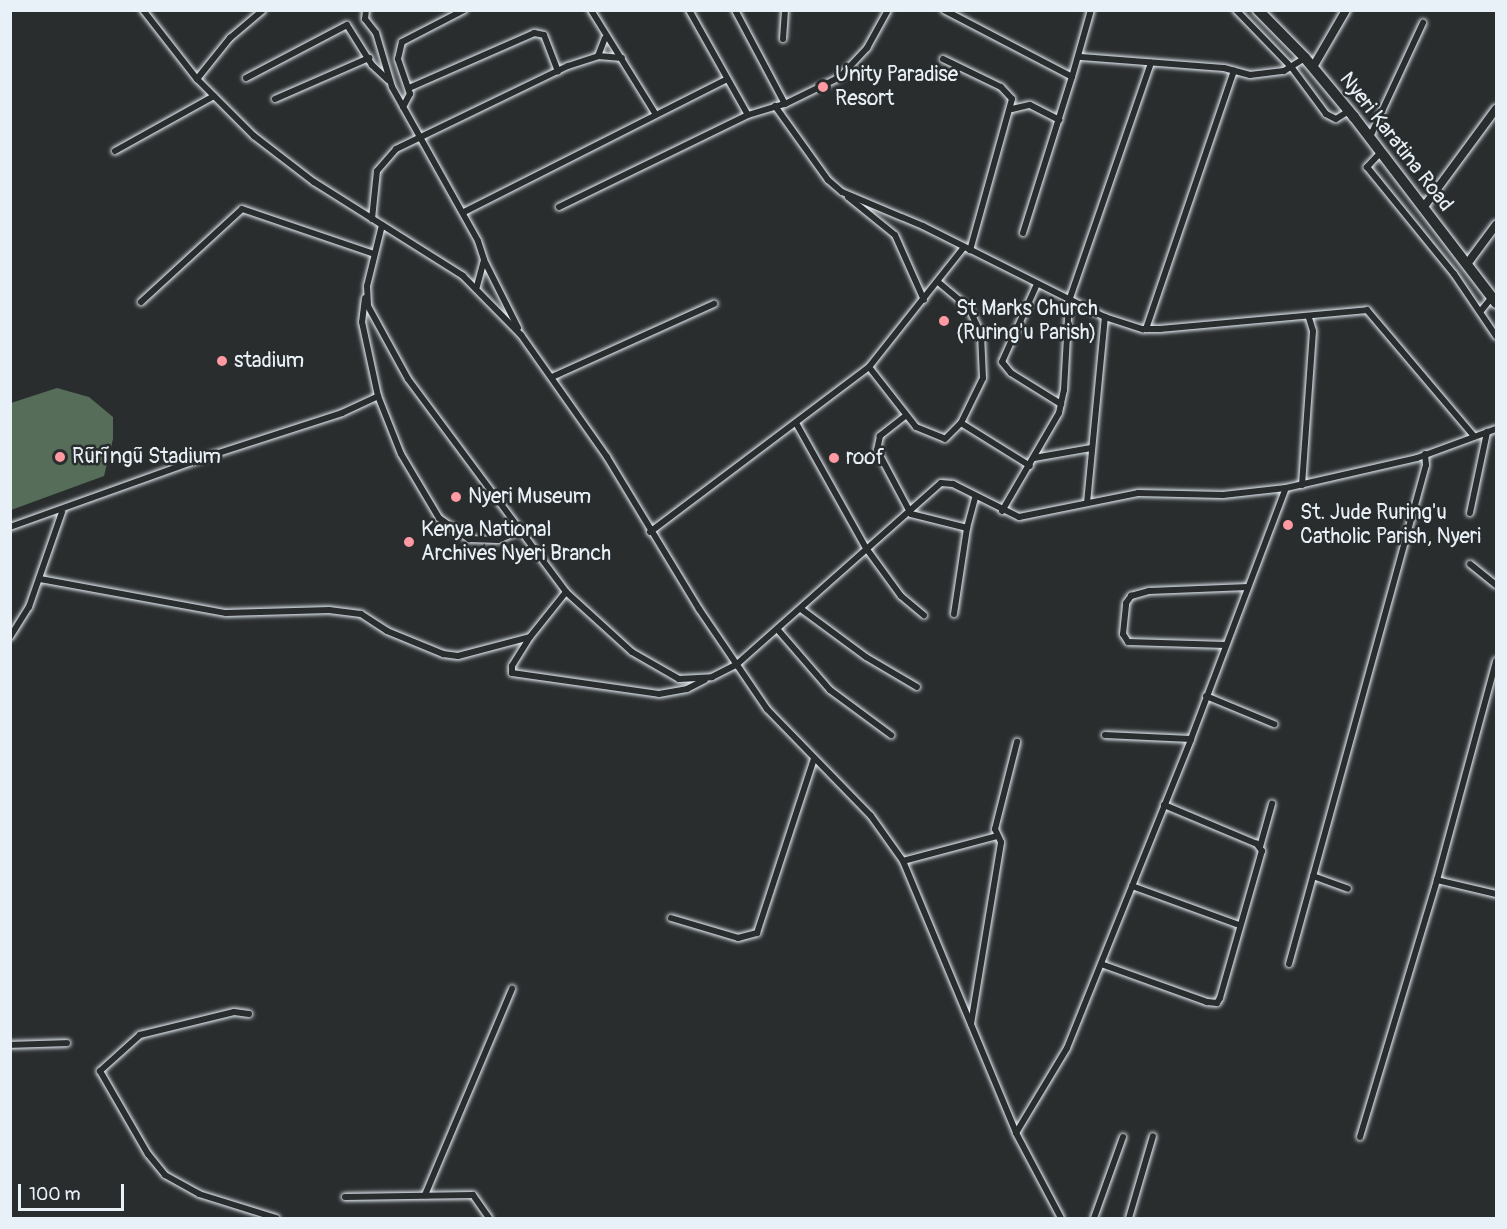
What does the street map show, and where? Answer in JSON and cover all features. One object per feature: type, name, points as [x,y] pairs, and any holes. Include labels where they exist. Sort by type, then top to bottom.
[{"type":"highway","name":"Nyeri Karatina Road","points":[[1258,10],[1305,58],[1349,111],[1495,297]]},
{"type":"street","points":[[143,10],[197,79],[274,153],[477,287],[521,335],[552,377],[736,665],[767,709],[871,816],[903,861],[1016,1133],[1061,1218]]},
{"type":"street","points":[[197,79],[230,38],[263,10]]},
{"type":"street","points":[[366,10],[365,19],[376,33],[391,82],[464,212],[484,260],[521,335]]},
{"type":"street","points":[[403,107],[410,98],[409,88],[398,59],[402,42],[464,10]]},
{"type":"street","points":[[591,10],[605,38],[622,58],[656,115]]},
{"type":"street","points":[[689,10],[725,80],[748,115]]},
{"type":"street","points":[[735,10],[785,104]]},
{"type":"street","points":[[783,39],[785,10]]},
{"type":"street","points":[[559,207],[748,115],[785,104],[824,86],[855,64],[888,10]]},
{"type":"street","points":[[944,10],[1072,77]]},
{"type":"street","points":[[1023,233],[1072,77],[1081,57],[1091,10]]},
{"type":"street","points":[[1236,10],[1292,68],[1326,114],[1336,119],[1349,111]]},
{"type":"street","points":[[1312,67],[1346,10]]},
{"type":"street","points":[[1370,137],[1423,23]]},
{"type":"street","points":[[246,78],[348,26],[369,58],[391,82]]},
{"type":"street","points":[[409,88],[534,33],[544,35],[558,71]]},
{"type":"street","points":[[598,56],[605,38]]},
{"type":"street","points":[[372,219],[374,182],[380,165],[419,135],[558,71],[598,56],[622,58]]},
{"type":"street","points":[[1081,57],[1266,74],[1292,68],[1305,58]]},
{"type":"street","points":[[275,99],[369,58]]},
{"type":"street","points":[[650,532],[869,367],[967,248],[1012,109],[1011,96],[1001,87],[943,59]]},
{"type":"street","points":[[1002,511],[1034,459],[1061,404],[1069,301],[1151,63]]},
{"type":"street","points":[[1146,329],[1234,71]]},
{"type":"street","points":[[464,212],[725,80]]},
{"type":"street","points":[[115,151],[213,96]]},
{"type":"street","points":[[1012,109],[1030,105],[1059,120]]},
{"type":"street","points":[[775,106],[828,180],[895,236],[924,300]]},
{"type":"street","points":[[1423,208],[1497,109]]},
{"type":"street","points":[[1381,152],[1367,167],[1497,336]]},
{"type":"street","points":[[840,190],[967,248],[1069,301],[1105,317],[1146,329],[1309,318],[1367,310],[1474,436]]},
{"type":"street","points":[[141,302],[242,209],[374,254]]},
{"type":"street","points":[[382,225],[367,286],[362,322],[378,396],[401,454],[447,525],[469,539],[484,541],[522,530]]},
{"type":"street","points":[[1467,264],[1497,225]]},
{"type":"street","points":[[477,287],[484,260]]},
{"type":"street","points":[[869,367],[904,417],[939,439],[950,437],[961,423],[983,378],[981,334],[969,308],[938,282]]},
{"type":"street","points":[[1037,284],[1002,362],[1011,372],[1061,404]]},
{"type":"street","points":[[367,286],[376,324],[408,379],[566,592],[632,652],[666,674],[686,680],[712,677]]},
{"type":"street","points":[[1480,312],[1495,297]]},
{"type":"street","points":[[552,377],[714,304]]},
{"type":"street","points":[[1087,503],[1105,317]]},
{"type":"street","points":[[1302,485],[1313,332],[1309,318]]},
{"type":"street","points":[[10,527],[62,512],[203,458],[342,413],[378,396]]},
{"type":"street","points":[[904,417],[880,436],[877,450],[909,510],[916,518],[966,528]]},
{"type":"street","points":[[796,423],[866,548],[902,596],[924,615]]},
{"type":"street","points":[[961,423],[1030,466]]},
{"type":"street","points":[[566,592],[530,637],[512,666],[512,673],[659,694],[687,689],[736,665],[941,483],[953,484],[975,498],[1019,517],[1138,493],[1222,495],[1286,488],[1425,454],[1497,429]]},
{"type":"street","points":[[650,532],[777,432]]},
{"type":"street","points":[[1470,513],[1487,432]]},
{"type":"street","points":[[1034,459],[1091,448]]},
{"type":"street","points":[[1289,964],[1426,465],[1425,454]]},
{"type":"street","points":[[1016,1133],[1067,1048],[1191,740],[1286,488]]},
{"type":"street","points":[[954,614],[966,528],[975,498]]},
{"type":"street","points":[[10,637],[29,608],[62,512]]},
{"type":"street","points":[[1470,564],[1497,585]]},
{"type":"street","points":[[40,579],[226,613],[329,610],[361,614],[387,631],[458,656],[530,637]]},
{"type":"street","points":[[1226,645],[1128,642],[1123,634],[1126,603],[1131,596],[1149,591],[1248,587]]},
{"type":"street","points":[[801,609],[866,657],[917,687]]},
{"type":"street","points":[[778,630],[830,690],[891,735]]},
{"type":"street","points":[[1360,1137],[1437,880],[1497,661]]},
{"type":"street","points":[[1206,696],[1274,724]]},
{"type":"street","points":[[1105,735],[1191,740]]},
{"type":"street","points":[[971,1025],[1001,842],[994,829],[1017,742]]},
{"type":"street","points":[[671,918],[738,938],[757,933],[814,759]]},
{"type":"street","points":[[1101,964],[1217,1003],[1261,856],[1260,847],[1272,804]]},
{"type":"street","points":[[1164,805],[1260,847]]},
{"type":"street","points":[[903,861],[997,836]]},
{"type":"street","points":[[1313,876],[1348,889]]},
{"type":"street","points":[[1437,880],[1497,894]]},
{"type":"street","points":[[1132,886],[1239,925]]},
{"type":"street","points":[[425,1195],[512,989]]},
{"type":"street","points":[[249,1014],[234,1012],[140,1035],[100,1071],[148,1154],[165,1175],[198,1194],[276,1218]]},
{"type":"street","points":[[10,1045],[67,1043]]},
{"type":"street","points":[[1129,1218],[1153,1136]]},
{"type":"street","points":[[1094,1218],[1123,1137]]},
{"type":"street","points":[[345,1197],[473,1195],[489,1218]]},
{"type":"green space","name":"Rũrĩngũ Stadium","points":[[57,388],[89,397],[113,417],[113,439],[104,476],[11,510],[11,403]]},
{"type":"place","name":"Unity Paradise Resort","points":[[823,87]]},
{"type":"place","name":"St Marks Church (Ruring'u Parish)","points":[[944,321]]},
{"type":"place","name":"stadium","points":[[222,361]]},
{"type":"place","name":"Rũrĩngũ Stadium","points":[[60,457]]},
{"type":"place","name":"roof","points":[[834,458]]},
{"type":"place","name":"Nyeri Museum","points":[[456,497]]},
{"type":"place","name":"St. Jude Ruring'u Catholic Parish, Nyeri","points":[[1288,525]]},
{"type":"place","name":"Kenya National Archives Nyeri Branch","points":[[409,542]]}]
